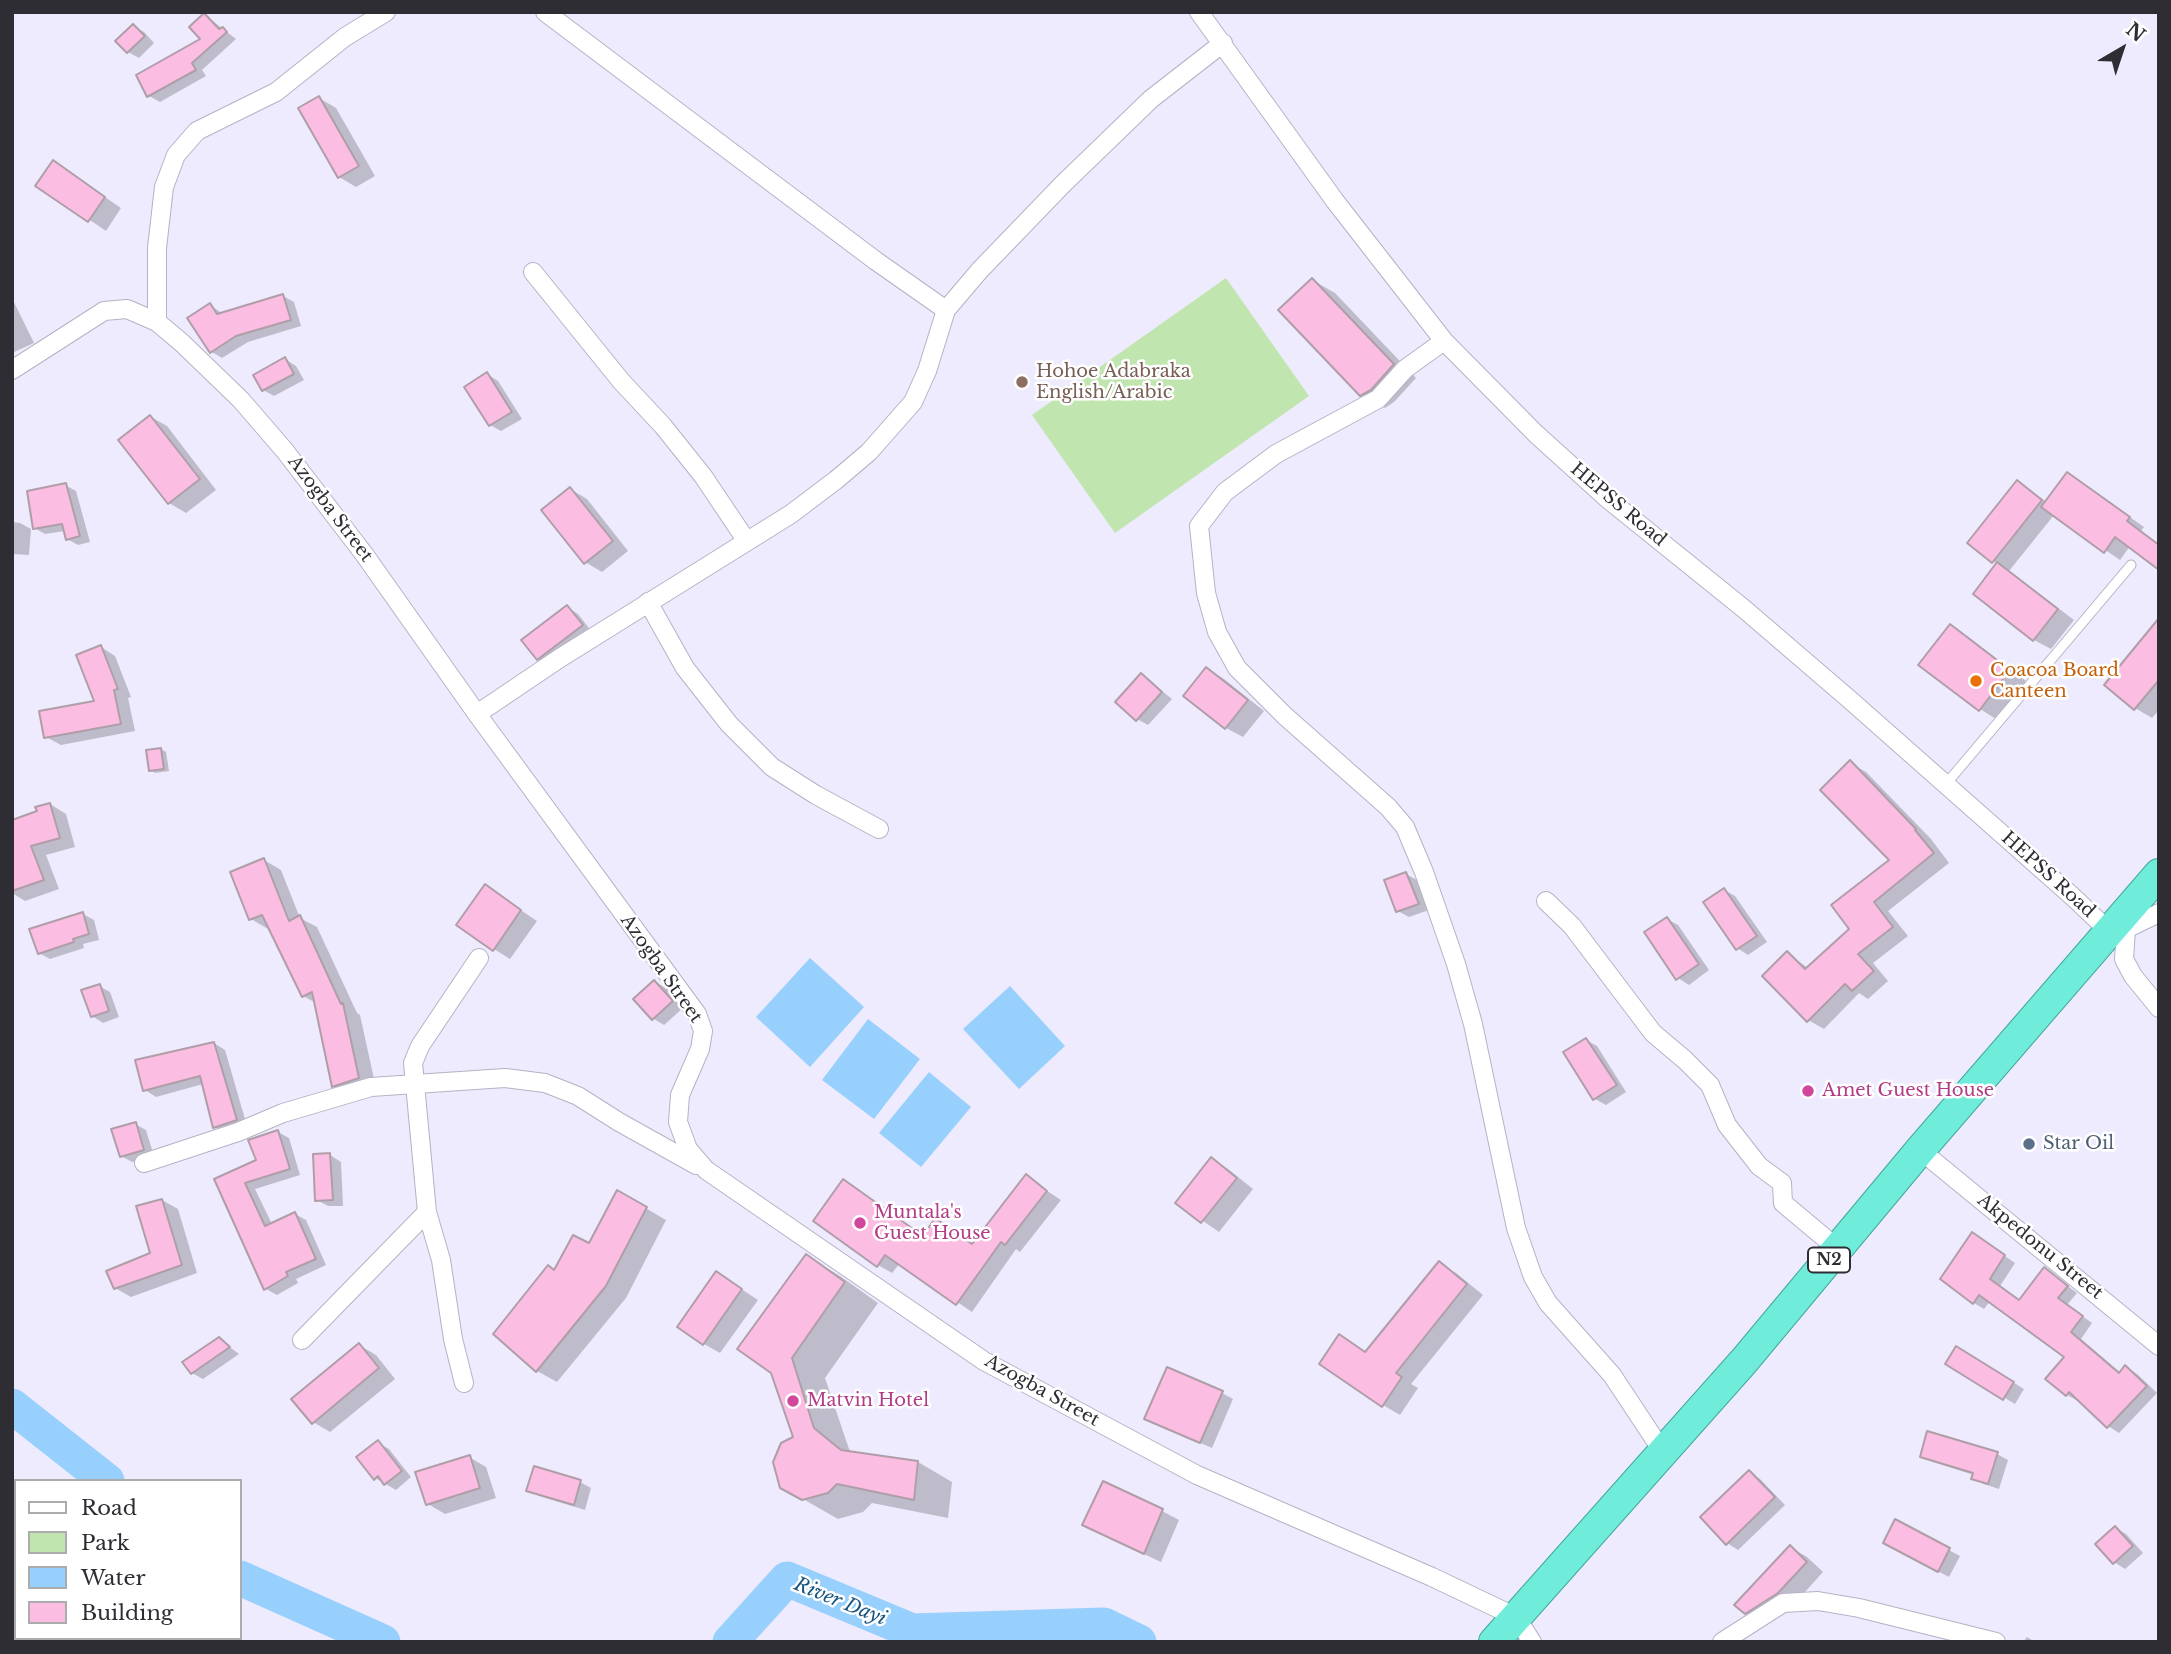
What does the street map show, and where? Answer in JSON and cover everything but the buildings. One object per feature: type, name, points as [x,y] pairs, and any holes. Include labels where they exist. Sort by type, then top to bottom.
[{"type":"highway","name":"N2","points":[[1494,1642],[1744,1361],[1920,1150],[2118,930],[2159,874]]},
{"type":"street","points":[[157,322],[157,248],[164,187],[176,155],[197,131],[276,92],[345,37],[386,12]]},
{"type":"street","points":[[545,12],[876,261],[946,310]]},
{"type":"street","name":"HEPSS Road","points":[[1199,12],[1335,201],[1444,341],[1536,434],[1609,500],[1743,608],[2072,895],[2118,930]]},
{"type":"street","points":[[477,714],[648,602],[791,514],[836,480],[887,432],[913,402],[927,371],[946,310],[980,270],[1142,108],[1223,43]]},
{"type":"street","points":[[533,272],[695,466],[746,540]]},
{"type":"street","name":"Azogba Street","points":[[12,370],[104,311],[127,309],[157,322],[182,343],[240,400],[285,450],[364,554],[477,714],[697,1014],[704,1031],[700,1049],[680,1095],[678,1122],[688,1149],[706,1170],[984,1361],[1197,1475],[1432,1577],[1516,1617]]},
{"type":"street","points":[[1444,341],[1405,369],[1378,400],[1276,454],[1225,492],[1199,526],[1206,593],[1217,632],[1237,668],[1285,716],[1388,807],[1405,827],[1424,872],[1456,964],[1473,1024],[1516,1228],[1533,1277],[1548,1303],[1612,1375],[1664,1452]]},
{"type":"street","points":[[648,602],[685,668],[729,724],[772,767],[816,795],[879,829]]},
{"type":"street","points":[[1546,901],[1572,926],[1653,1033],[1710,1085],[1727,1125],[1759,1166],[1782,1184],[1783,1203],[1838,1249]]},
{"type":"street","points":[[2159,913],[2118,930],[2123,959],[2133,976],[2159,1007]]},
{"type":"street","points":[[464,1383],[453,1339],[441,1260],[427,1212],[413,1063],[416,1054],[479,958]]},
{"type":"street","points":[[144,1163],[327,1099],[371,1087],[505,1078],[545,1083],[578,1096],[706,1170]]},
{"type":"street","name":"Akpedonu Street","points":[[1920,1150],[2159,1346]]},
{"type":"street","points":[[302,1340],[427,1212]]},
{"type":"street","points":[[1722,1642],[1783,1603],[1818,1601],[1886,1614],[1996,1642]]},
{"type":"street","points":[[1516,1617],[1532,1642]]},
{"type":"lane","points":[[1945,784],[2131,565]]},
{"type":"green space","points":[[1226,278],[1309,396],[1115,533],[1032,415]]},
{"type":"water","points":[[810,958],[864,1007],[810,1067],[756,1017]]},
{"type":"water","points":[[1010,986],[1065,1046],[1019,1089],[963,1029]]},
{"type":"water","points":[[868,1019],[920,1059],[874,1119],[822,1080]]},
{"type":"water","points":[[929,1072],[971,1107],[921,1167],[879,1133]]},
{"type":"waterway","name":"River Dayi","points":[[12,1406],[104,1479]]},
{"type":"waterway","name":"River Dayi","points":[[242,1579],[383,1642]]},
{"type":"waterway","name":"River Dayi","points":[[730,1642],[787,1579],[912,1631],[1104,1625],[1139,1642]]},
{"type":"waterway","points":[[158,1640],[162,1642]]},
{"type":"place","name":"Hohoe Adabraka English/Arabic","points":[[1022,382]]},
{"type":"place","name":"Coacoa Board Canteen","points":[[1976,681]]},
{"type":"place","name":"Amet Guest House","points":[[1808,1091]]},
{"type":"place","name":"Star Oil","points":[[2029,1144]]},
{"type":"place","name":"Muntala's Guest House","points":[[860,1223]]},
{"type":"place","name":"Matvin Hotel","points":[[793,1401]]}]
